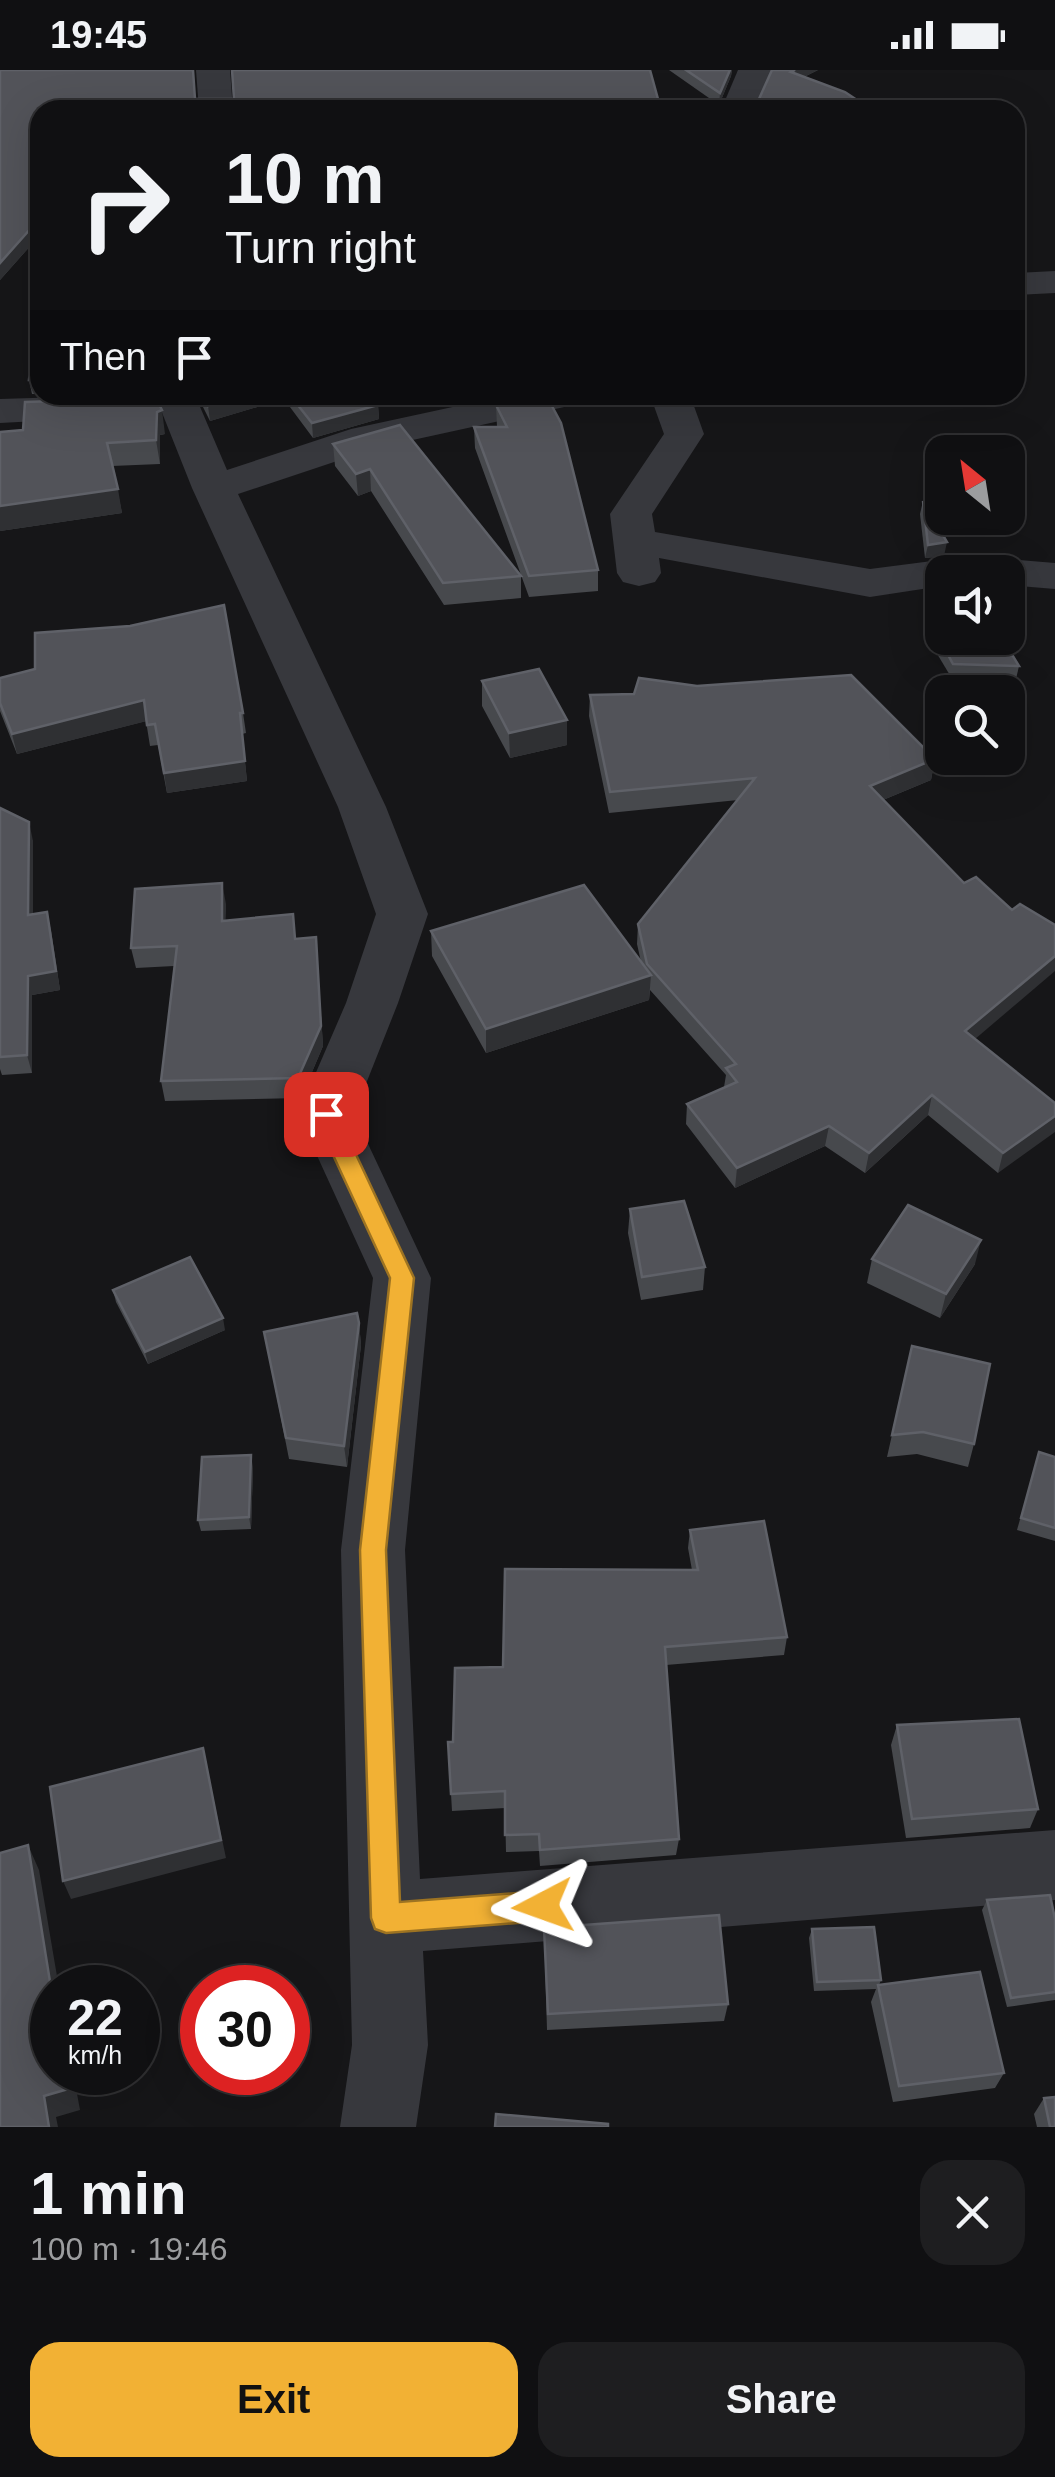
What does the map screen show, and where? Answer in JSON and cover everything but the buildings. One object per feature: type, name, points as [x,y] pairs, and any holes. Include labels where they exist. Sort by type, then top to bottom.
[{"type":"street","points":[[213,70],[215,100]]},
{"type":"street","points":[[742,100],[754,70]]},
{"type":"street","points":[[1025,284],[1055,282]]},
{"type":"street","points":[[0,411],[95,405]]},
{"type":"street","points":[[177,405],[362,807],[402,914],[372,1003],[326,1114],[402,1278],[373,1550],[390,2044],[378,2127]]},
{"type":"street","points":[[213,488],[365,438],[518,405]]},
{"type":"street","points":[[674,405],[684,434],[630,514],[637,560],[870,583],[925,576]]},
{"type":"street","points":[[1025,574],[1055,576]]},
{"type":"street","points":[[386,1918],[1055,1865]]},
{"type":"route","points":[[326,1114],[402,1278],[373,1550],[386,1918],[543,1906]]}]
